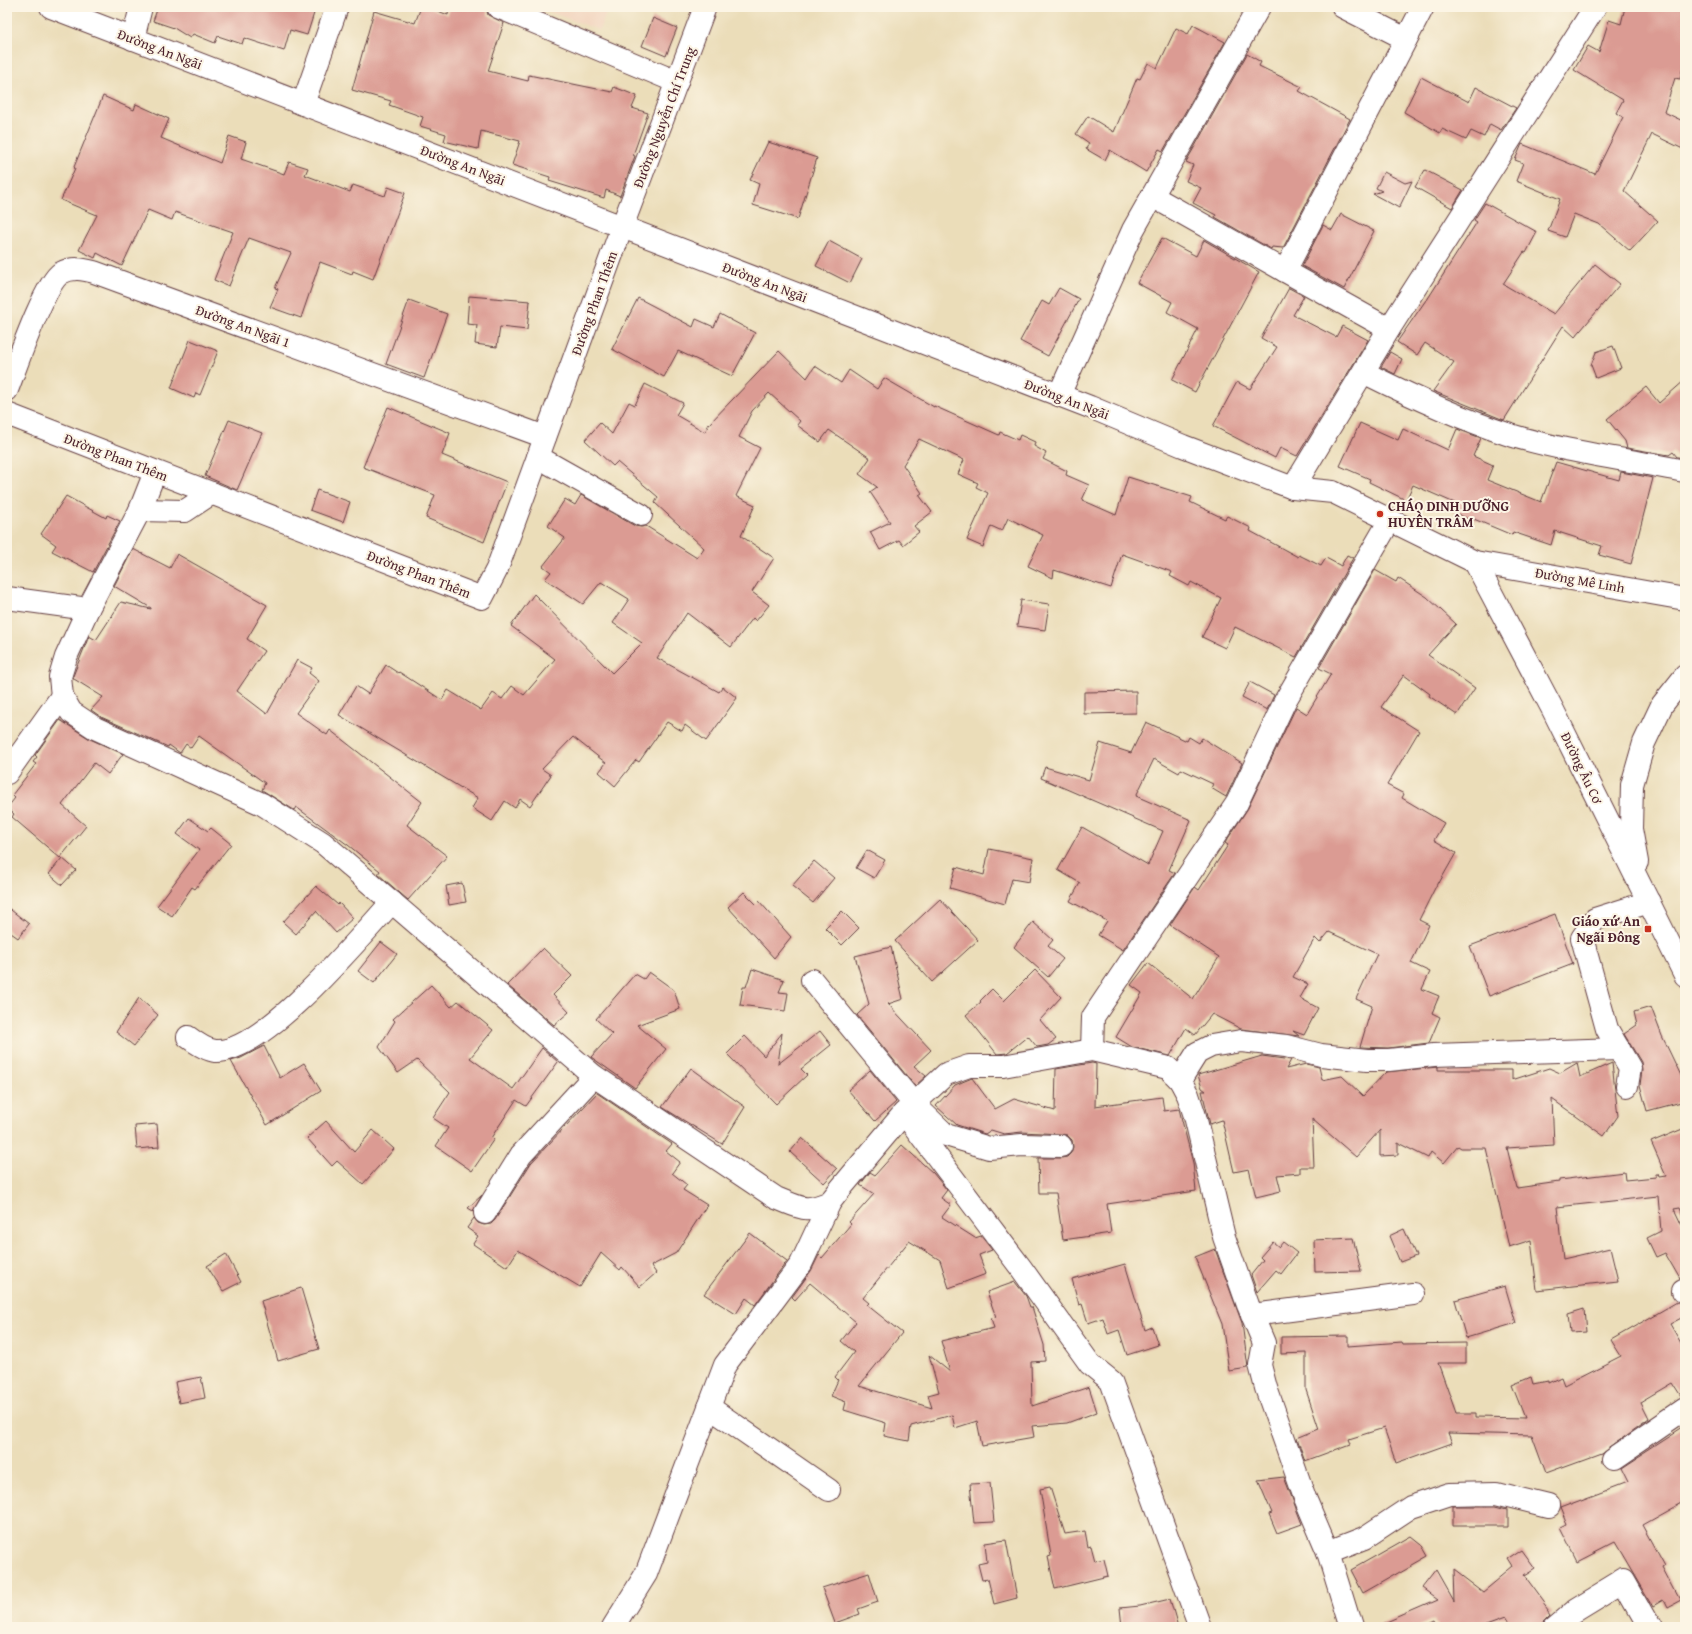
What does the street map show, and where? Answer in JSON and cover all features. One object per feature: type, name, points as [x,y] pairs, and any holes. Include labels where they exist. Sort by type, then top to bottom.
[{"type":"street","name":"Đường An Ngãi","points":[[51,7],[1059,395],[1293,488],[1333,492],[1475,562]]},
{"type":"street","points":[[133,38],[142,7]]},
{"type":"street","points":[[303,104],[337,7]]},
{"type":"street","points":[[498,7],[677,82]]},
{"type":"street","name":"Đường Nguyễn Chí Trung","points":[[622,227],[706,7]]},
{"type":"street","points":[[1059,395],[1133,230],[1259,7]]},
{"type":"street","points":[[1343,7],[1406,39]]},
{"type":"street","points":[[1285,271],[1423,7]]},
{"type":"street","points":[[1293,488],[1364,373],[1389,329],[1595,7]]},
{"type":"street","points":[[1152,196],[1389,329]]},
{"type":"street","name":"Đường Phan Thêm","points":[[7,414],[482,598],[497,568],[622,227]]},
{"type":"street","name":"Đường An Ngãi 1","points":[[7,390],[48,288],[60,274],[76,268],[94,272],[545,437]]},
{"type":"street","points":[[1364,373],[1477,424],[1508,434],[1545,444],[1685,471]]},
{"type":"street","points":[[538,457],[641,515]]},
{"type":"street","points":[[155,472],[140,510],[88,609],[66,657],[60,677],[62,696],[71,712],[95,728],[262,804],[323,843],[594,1076],[776,1198],[806,1209],[815,1208],[830,1202]]},
{"type":"street","points":[[140,510],[185,512],[212,493]]},
{"type":"street","points":[[1092,1050],[1093,1017],[1237,802],[1285,701],[1390,520]]},
{"type":"street","name":"Đường Mê Linh","points":[[1475,562],[1685,599]]},
{"type":"street","name":"Đường Âu Cơ","points":[[1475,562],[1553,710],[1685,975]]},
{"type":"street","points":[[7,598],[88,609]]},
{"type":"street","points":[[1627,1086],[1630,1068],[1607,1029],[1582,938],[1595,919],[1646,896],[1631,828],[1632,786],[1644,743],[1662,705],[1685,676]]},
{"type":"street","points":[[7,773],[62,696]]},
{"type":"street","points":[[188,1037],[198,1044],[215,1051],[231,1049],[271,1025],[299,1003],[392,902]]},
{"type":"street","points":[[812,980],[909,1108],[1090,1364],[1111,1381],[1200,1627]]},
{"type":"street","points":[[1180,1080],[1197,1053],[1211,1046],[1241,1041],[1286,1046],[1322,1055],[1367,1060],[1389,1060],[1434,1055],[1619,1049]]},
{"type":"street","points":[[613,1627],[646,1574],[725,1365],[801,1264],[830,1202],[909,1108],[946,1074],[969,1066],[1003,1066],[1092,1050],[1168,1068],[1180,1080],[1188,1095],[1224,1237],[1252,1315],[1264,1343],[1260,1365],[1266,1388],[1305,1498],[1328,1552],[1351,1627]]},
{"type":"street","points":[[485,1213],[521,1155],[594,1076]]},
{"type":"street","points":[[909,1108],[946,1135],[989,1148],[1022,1145],[1061,1146]]},
{"type":"street","points":[[1252,1315],[1413,1294]]},
{"type":"street","points":[[709,1407],[829,1490]]},
{"type":"street","points":[[1612,1459],[1685,1408]]},
{"type":"street","points":[[1328,1552],[1364,1538],[1411,1507],[1450,1494],[1496,1493],[1548,1506]]},
{"type":"street","points":[[1555,1627],[1574,1611],[1623,1581],[1649,1627]]},
{"type":"shaded area","points":[[536,7],[609,7],[599,30]]},
{"type":"building","points":[[158,7],[316,7],[307,35],[290,30],[284,51],[244,38],[242,44],[218,36],[215,43],[193,34],[190,38],[174,28],[153,21]]},
{"type":"building","points":[[421,7],[428,7],[448,15],[449,7],[486,7],[488,15],[504,23],[488,71],[528,81],[529,75],[612,92],[614,87],[637,96],[632,108],[648,113],[633,155],[635,156],[620,196],[606,190],[604,198],[549,181],[550,177],[512,165],[520,141],[481,131],[478,149],[444,141],[446,134],[420,126],[423,117],[389,105],[391,101],[352,90],[374,11],[415,23]]},
{"type":"building","points":[[1625,7],[1685,7],[1685,58],[1680,79],[1675,78],[1664,112],[1685,122],[1685,150],[1652,134],[1624,191],[1658,221],[1630,251],[1599,224],[1574,214],[1565,237],[1548,231],[1560,199],[1516,181],[1523,163],[1515,160],[1522,144],[1595,174],[1623,117],[1616,113],[1623,100],[1574,70],[1588,46],[1599,52],[1609,20],[1621,24]]},
{"type":"building","points":[[653,18],[677,28],[666,56],[642,46]]},
{"type":"building","points":[[1193,25],[1225,42],[1163,151],[1159,149],[1146,172],[1110,150],[1105,160],[1086,149],[1089,143],[1076,134],[1088,116],[1114,132],[1137,78],[1140,79],[1148,63],[1157,68],[1176,28],[1188,34]]},
{"type":"building","points":[[1247,54],[1261,62],[1259,66],[1302,87],[1299,91],[1350,119],[1283,248],[1272,247],[1271,249],[1215,217],[1216,215],[1193,203],[1201,188],[1186,181],[1193,165],[1186,162]]},
{"type":"building","points":[[1421,77],[1469,102],[1476,87],[1516,108],[1501,130],[1490,124],[1484,137],[1471,131],[1466,140],[1442,129],[1440,133],[1404,112]]},
{"type":"building","points":[[103,96],[134,110],[136,104],[169,119],[161,138],[220,163],[229,136],[246,142],[241,159],[284,174],[289,162],[308,168],[305,175],[350,192],[353,185],[385,196],[388,187],[405,193],[373,279],[353,271],[352,274],[320,262],[301,318],[270,307],[278,289],[275,288],[291,253],[249,238],[229,286],[214,280],[233,232],[175,212],[172,220],[148,210],[122,266],[97,253],[95,258],[79,250],[97,215],[61,200]]},
{"type":"building","points":[[768,142],[817,158],[798,219],[753,205],[759,184],[750,180]]},
{"type":"building","points":[[1425,170],[1463,190],[1452,208],[1415,187]]},
{"type":"building","points":[[1384,172],[1405,183],[1412,181],[1399,208],[1373,194],[1382,191],[1376,188]]},
{"type":"building","points":[[1485,203],[1537,232],[1526,253],[1524,252],[1503,284],[1554,314],[1595,264],[1620,284],[1575,337],[1563,326],[1504,420],[1433,391],[1454,362],[1425,343],[1417,355],[1397,342],[1427,300],[1477,222],[1474,220]]},
{"type":"building","points":[[1341,214],[1374,231],[1344,289],[1302,266],[1323,225],[1332,230]]},
{"type":"building","points":[[1162,238],[1196,256],[1204,240],[1259,272],[1195,392],[1172,380],[1198,329],[1167,312],[1172,302],[1137,283]]},
{"type":"building","points":[[829,241],[862,259],[850,283],[816,266]]},
{"type":"building","points":[[1059,288],[1079,299],[1048,356],[1020,341],[1042,301],[1049,305]]},
{"type":"building","points":[[1289,288],[1304,296],[1293,315],[1336,337],[1342,326],[1368,340],[1297,456],[1280,448],[1275,458],[1213,426],[1237,382],[1250,389],[1277,347],[1261,338]]},
{"type":"building","points":[[469,296],[530,301],[527,330],[500,327],[497,347],[475,344],[477,325],[467,324]]},
{"type":"building","points":[[638,298],[693,327],[696,319],[714,327],[720,314],[755,333],[732,376],[678,351],[664,377],[612,349]]},
{"type":"building","points":[[409,300],[447,314],[424,378],[386,364]]},
{"type":"building","points":[[190,340],[218,351],[200,395],[196,393],[194,398],[171,388]]},
{"type":"building","points":[[1613,346],[1621,368],[1596,378],[1591,365],[1596,352]]},
{"type":"building","points":[[779,351],[807,378],[815,366],[841,383],[849,370],[877,389],[884,378],[934,407],[999,435],[1000,432],[1018,440],[1020,435],[1035,442],[1034,446],[1046,453],[1043,459],[1067,471],[1066,475],[1089,485],[1082,500],[1116,515],[1128,477],[1192,497],[1190,502],[1225,519],[1227,516],[1251,528],[1250,531],[1298,557],[1299,555],[1321,566],[1326,558],[1341,566],[1347,555],[1353,558],[1296,657],[1235,627],[1225,648],[1202,637],[1221,598],[1191,582],[1189,586],[1170,576],[1172,572],[1122,554],[1111,588],[1054,570],[1053,578],[1028,566],[1043,535],[1008,518],[1002,531],[991,526],[983,547],[967,540],[988,493],[976,487],[978,483],[958,474],[964,460],[919,439],[903,465],[922,493],[919,495],[932,512],[914,526],[919,532],[903,545],[899,540],[880,550],[870,532],[890,522],[870,492],[877,487],[859,474],[870,458],[829,430],[820,442],[797,425],[800,421],[769,393],[752,411],[739,437],[760,448],[736,496],[755,505],[741,536],[774,558],[752,592],[769,605],[756,621],[753,618],[731,647],[687,613],[657,658],[719,692],[723,687],[737,698],[706,741],[685,725],[682,731],[667,722],[639,762],[636,760],[615,786],[599,772],[606,763],[573,737],[542,769],[551,775],[530,806],[520,799],[515,808],[505,801],[492,821],[472,808],[478,798],[339,715],[356,686],[368,694],[386,665],[442,700],[448,690],[481,710],[493,693],[502,699],[512,686],[524,695],[555,659],[511,626],[534,594],[612,673],[642,643],[613,623],[629,599],[601,582],[583,604],[545,579],[551,572],[543,566],[565,538],[548,526],[565,499],[575,505],[581,495],[635,526],[646,526],[697,558],[704,548],[655,503],[658,497],[617,462],[613,466],[585,440],[600,423],[612,434],[629,402],[635,405],[645,384],[683,403],[676,415],[705,432],[709,424]]},
{"type":"building","points":[[1390,352],[1402,359],[1395,374],[1381,367]]},
{"type":"building","points":[[1685,380],[1685,458],[1677,457],[1673,452],[1669,455],[1627,448],[1625,441],[1607,419],[1646,387],[1659,403]]},
{"type":"building","points":[[388,407],[450,433],[442,455],[507,482],[484,542],[426,518],[435,495],[363,467]]},
{"type":"building","points":[[229,420],[262,433],[237,490],[205,476]]},
{"type":"building","points":[[1360,423],[1398,440],[1403,429],[1448,450],[1457,429],[1481,438],[1473,456],[1493,465],[1487,480],[1541,502],[1556,462],[1619,480],[1621,472],[1653,478],[1631,564],[1599,555],[1602,546],[1555,531],[1551,545],[1513,532],[1512,535],[1453,512],[1457,504],[1413,485],[1406,500],[1369,482],[1370,479],[1340,466]]},
{"type":"building","points":[[317,490],[350,502],[343,522],[310,510]]},
{"type":"building","points":[[66,496],[106,518],[107,515],[120,521],[93,572],[52,551],[56,545],[41,534]]},
{"type":"building","points":[[133,549],[170,568],[177,554],[267,605],[247,639],[264,651],[237,691],[267,714],[297,660],[312,668],[309,673],[319,681],[296,713],[327,735],[330,730],[422,802],[407,825],[447,856],[408,900],[378,874],[380,871],[348,845],[296,807],[294,810],[262,790],[265,783],[199,736],[191,748],[186,744],[180,753],[169,745],[168,747],[101,717],[91,710],[103,697],[74,679],[73,676],[89,636],[96,640],[121,602],[151,609],[114,586]]},
{"type":"building","points":[[1375,570],[1396,582],[1398,578],[1427,597],[1456,624],[1428,655],[1475,688],[1457,715],[1429,696],[1430,694],[1404,675],[1381,707],[1419,731],[1387,785],[1404,794],[1402,798],[1444,823],[1434,840],[1456,853],[1439,883],[1438,882],[1419,920],[1429,925],[1411,963],[1430,972],[1422,989],[1439,996],[1432,1013],[1440,1017],[1429,1043],[1388,1048],[1360,1047],[1372,1006],[1356,999],[1377,954],[1329,932],[1320,943],[1315,938],[1293,977],[1308,984],[1300,998],[1318,1008],[1304,1035],[1293,1031],[1299,1036],[1241,1029],[1212,1014],[1195,1035],[1186,1028],[1170,1056],[1132,1047],[1116,1037],[1142,993],[1131,985],[1148,963],[1193,999],[1219,957],[1170,925],[1195,887],[1199,890],[1228,845],[1225,843],[1248,808],[1296,707],[1307,714],[1331,674],[1319,668]]},
{"type":"building","points":[[1021,600],[1049,604],[1045,630],[1017,626]]},
{"type":"building","points":[[1250,682],[1274,695],[1267,710],[1242,697]]},
{"type":"building","points":[[1136,691],[1136,713],[1084,714],[1084,692]]},
{"type":"building","points":[[60,720],[90,739],[123,754],[108,774],[94,763],[62,805],[86,826],[60,858],[12,817],[14,814],[7,808],[15,798],[12,795],[36,764],[33,762],[37,757],[35,755]]},
{"type":"building","points":[[1146,722],[1187,741],[1189,737],[1199,743],[1202,738],[1242,763],[1226,797],[1211,788],[1213,784],[1181,769],[1179,773],[1154,759],[1136,796],[1191,820],[1169,870],[1175,873],[1123,950],[1098,935],[1107,921],[1070,901],[1080,883],[1058,870],[1082,827],[1148,865],[1163,831],[1041,778],[1045,767],[1089,780],[1100,743],[1131,753]]},
{"type":"building","points":[[189,818],[208,831],[211,828],[231,844],[195,889],[192,887],[172,916],[157,906],[199,850],[177,834]]},
{"type":"building","points":[[989,849],[1033,858],[1029,882],[1012,879],[1005,904],[950,888],[956,867],[984,875]]},
{"type":"building","points":[[867,850],[885,860],[874,878],[856,868]]},
{"type":"building","points":[[62,858],[76,870],[62,885],[49,874]]},
{"type":"building","points":[[814,861],[834,878],[813,903],[792,886]]},
{"type":"building","points":[[462,883],[466,902],[449,905],[446,886]]},
{"type":"building","points":[[316,886],[338,905],[339,903],[353,918],[336,933],[316,911],[296,934],[283,922]]},
{"type":"building","points":[[744,892],[756,904],[759,901],[791,937],[774,958],[728,907]]},
{"type":"building","points":[[940,899],[978,940],[932,982],[895,941]]},
{"type":"building","points":[[7,907],[29,924],[18,938],[7,930]]},
{"type":"building","points":[[842,911],[859,928],[842,945],[825,928]]},
{"type":"building","points":[[1555,914],[1573,964],[1489,996],[1470,946]]},
{"type":"building","points":[[1033,922],[1053,940],[1048,946],[1063,959],[1048,977],[1014,947]]},
{"type":"building","points":[[381,942],[397,954],[374,983],[358,971]]},
{"type":"building","points":[[891,947],[903,999],[888,1004],[931,1050],[914,1066],[926,1076],[915,1086],[857,1015],[869,1004],[855,956]]},
{"type":"building","points":[[543,948],[572,976],[553,995],[569,1012],[554,1025],[507,985]]},
{"type":"building","points":[[752,969],[784,980],[779,992],[788,993],[785,1011],[740,1005],[743,987],[746,987]]},
{"type":"building","points":[[1035,970],[1061,997],[1040,1020],[1056,1039],[1048,1045],[1037,1047],[1028,1036],[1007,1053],[997,1054],[966,1015],[981,1002],[980,1001],[992,989],[1004,1001]]},
{"type":"building","points":[[649,972],[674,990],[680,1009],[637,1025],[666,1049],[635,1088],[591,1057],[612,1034],[596,1019],[635,974],[644,979]]},
{"type":"building","points":[[431,985],[451,1007],[458,1001],[493,1030],[470,1058],[513,1089],[542,1048],[558,1062],[526,1106],[516,1100],[491,1138],[494,1139],[472,1171],[436,1146],[448,1128],[433,1118],[450,1092],[417,1060],[398,1073],[379,1047],[395,1021],[393,1019]]},
{"type":"building","points":[[139,998],[158,1015],[134,1046],[116,1032]]},
{"type":"building","points":[[1651,1007],[1662,1036],[1685,1084],[1685,1101],[1647,1111],[1640,1085],[1642,1070],[1641,1062],[1624,1034],[1637,1025],[1634,1012]]},
{"type":"building","points":[[820,1031],[831,1045],[801,1069],[807,1075],[776,1104],[727,1054],[745,1036],[764,1056],[782,1033],[778,1064]]},
{"type":"building","points":[[264,1046],[280,1078],[304,1063],[321,1091],[267,1125],[231,1061],[241,1058]]},
{"type":"building","points":[[1262,1056],[1291,1060],[1286,1069],[1306,1064],[1319,1067],[1322,1080],[1342,1076],[1363,1096],[1386,1072],[1438,1067],[1438,1070],[1512,1070],[1512,1080],[1549,1068],[1560,1073],[1577,1063],[1580,1077],[1612,1063],[1618,1116],[1604,1136],[1552,1099],[1554,1145],[1507,1148],[1517,1188],[1559,1182],[1559,1180],[1624,1172],[1625,1180],[1656,1177],[1656,1174],[1658,1174],[1659,1177],[1666,1176],[1651,1142],[1685,1128],[1685,1221],[1680,1208],[1674,1209],[1685,1232],[1685,1278],[1680,1279],[1665,1253],[1656,1257],[1647,1238],[1661,1231],[1658,1196],[1557,1207],[1563,1259],[1610,1248],[1618,1281],[1537,1290],[1531,1240],[1509,1247],[1486,1148],[1461,1148],[1458,1146],[1444,1163],[1431,1152],[1428,1158],[1398,1143],[1398,1155],[1380,1156],[1380,1130],[1356,1157],[1312,1119],[1314,1167],[1300,1167],[1300,1173],[1277,1175],[1281,1191],[1256,1197],[1249,1169],[1234,1172],[1222,1120],[1210,1124],[1202,1091],[1206,1091],[1202,1088],[1198,1075]]},
{"type":"building","points":[[1092,1063],[1096,1064],[1095,1106],[1162,1097],[1164,1111],[1179,1109],[1193,1163],[1196,1191],[1107,1204],[1111,1233],[1063,1240],[1056,1193],[1039,1193],[1038,1158],[1067,1157],[1071,1153],[1073,1147],[1072,1140],[1067,1135],[1061,1134],[1022,1132],[1004,1134],[991,1130],[985,1134],[957,1125],[936,1106],[955,1085],[972,1078],[995,1109],[1014,1099],[1055,1111],[1056,1069]]},
{"type":"building","points":[[691,1068],[745,1107],[722,1144],[662,1107]]},
{"type":"building","points":[[870,1070],[896,1102],[875,1121],[848,1090]]},
{"type":"building","points":[[597,1093],[672,1144],[666,1151],[680,1162],[672,1173],[687,1185],[683,1190],[707,1205],[676,1253],[651,1266],[656,1273],[640,1287],[622,1267],[620,1270],[601,1253],[580,1287],[518,1250],[507,1267],[473,1244],[478,1236],[467,1228],[474,1218],[478,1223],[484,1225],[491,1224],[495,1220],[531,1163]]},
{"type":"building","points":[[326,1121],[354,1152],[373,1130],[394,1149],[363,1184],[337,1161],[332,1166],[307,1138]]},
{"type":"building","points":[[157,1124],[159,1147],[137,1149],[135,1126]]},
{"type":"building","points":[[802,1138],[837,1169],[824,1183],[790,1152]]},
{"type":"building","points":[[902,1145],[933,1173],[947,1190],[941,1198],[951,1205],[942,1217],[975,1238],[981,1236],[992,1250],[979,1255],[986,1274],[949,1288],[940,1260],[909,1241],[863,1298],[869,1303],[867,1305],[902,1333],[859,1386],[932,1408],[928,1395],[939,1392],[929,1355],[950,1372],[941,1341],[994,1328],[991,1318],[996,1317],[987,1292],[1015,1282],[1026,1296],[1030,1307],[1032,1307],[1044,1345],[1045,1361],[1031,1362],[1032,1406],[1089,1387],[1097,1412],[1067,1423],[1032,1426],[1034,1437],[982,1446],[977,1421],[955,1428],[952,1415],[911,1426],[909,1441],[884,1436],[886,1423],[844,1410],[846,1402],[831,1396],[838,1380],[835,1377],[854,1352],[841,1341],[856,1322],[810,1283],[795,1300],[792,1297],[811,1271],[819,1255],[822,1258],[851,1224],[849,1222],[874,1194],[860,1185],[870,1172],[875,1175]]},
{"type":"building","points":[[482,1195],[473,1211],[468,1208]]},
{"type":"building","points":[[1404,1229],[1416,1256],[1400,1262],[1389,1236]]},
{"type":"building","points":[[750,1233],[787,1261],[755,1305],[746,1298],[736,1314],[704,1294]]},
{"type":"building","points":[[1353,1238],[1361,1271],[1315,1272],[1314,1240]]},
{"type":"building","points":[[1273,1242],[1279,1247],[1283,1242],[1297,1253],[1281,1274],[1276,1270],[1257,1292],[1251,1275],[1263,1260],[1260,1257]]},
{"type":"building","points":[[1215,1249],[1242,1323],[1248,1368],[1229,1371],[1222,1324],[1195,1257]]},
{"type":"building","points":[[226,1254],[241,1282],[223,1291],[207,1266]]},
{"type":"building","points":[[1125,1264],[1145,1330],[1152,1327],[1158,1345],[1127,1355],[1119,1330],[1108,1334],[1103,1318],[1088,1323],[1082,1304],[1079,1305],[1072,1279]]},
{"type":"building","points":[[1505,1286],[1516,1323],[1466,1338],[1455,1300]]},
{"type":"building","points":[[301,1288],[319,1349],[278,1361],[261,1301]]},
{"type":"building","points":[[1677,1302],[1685,1303],[1685,1316],[1670,1324],[1685,1350],[1685,1397],[1682,1397],[1673,1383],[1641,1402],[1649,1418],[1601,1453],[1546,1473],[1532,1435],[1448,1433],[1452,1443],[1396,1463],[1384,1428],[1349,1439],[1351,1444],[1305,1461],[1297,1438],[1319,1429],[1306,1390],[1306,1353],[1281,1354],[1281,1337],[1348,1336],[1348,1346],[1402,1342],[1403,1344],[1466,1343],[1466,1363],[1438,1363],[1456,1413],[1476,1413],[1476,1417],[1525,1418],[1512,1385],[1531,1377],[1533,1384],[1548,1381],[1548,1383],[1561,1377],[1564,1385],[1621,1356],[1611,1340]]},
{"type":"building","points":[[1584,1309],[1586,1331],[1570,1332],[1568,1314]]},
{"type":"building","points":[[201,1377],[205,1398],[179,1403],[175,1382]]},
{"type":"building","points":[[1685,1426],[1685,1501],[1644,1524],[1666,1564],[1663,1566],[1681,1600],[1666,1608],[1662,1600],[1652,1606],[1615,1543],[1578,1562],[1561,1528],[1567,1525],[1560,1508],[1626,1483],[1619,1469]]},
{"type":"building","points":[[1284,1477],[1302,1524],[1277,1533],[1269,1514],[1272,1513],[1258,1480]]},
{"type":"building","points":[[990,1483],[994,1522],[974,1523],[970,1484]]},
{"type":"building","points":[[1050,1487],[1065,1534],[1085,1531],[1088,1547],[1091,1546],[1095,1561],[1104,1559],[1108,1576],[1055,1589],[1048,1557],[1051,1556],[1040,1489]]},
{"type":"building","points":[[1453,1506],[1495,1506],[1507,1509],[1507,1526],[1453,1526]]},
{"type":"building","points":[[1411,1536],[1421,1544],[1428,1556],[1363,1593],[1351,1570]]},
{"type":"building","points":[[1006,1540],[1017,1598],[994,1604],[988,1579],[982,1580],[978,1564],[987,1562],[985,1543]]},
{"type":"building","points":[[1522,1550],[1535,1568],[1524,1575],[1552,1613],[1543,1622],[1543,1627],[1512,1627],[1505,1616],[1475,1627],[1438,1627],[1435,1619],[1418,1627],[1376,1627],[1438,1600],[1423,1589],[1437,1571],[1454,1601],[1453,1569],[1483,1592],[1512,1568],[1507,1560]]},
{"type":"building","points":[[869,1573],[878,1602],[858,1609],[860,1614],[835,1623],[822,1588]]},
{"type":"building","points":[[1170,1599],[1178,1627],[1122,1627],[1120,1608],[1140,1606]]},
{"type":"place","name":"CHÁO DINH DƯỠNG HUYỀN TRÂM","points":[[1380,514]]},
{"type":"place","name":"Giáo xứ An Ngãi Đông","points":[[1648,929]]}]
